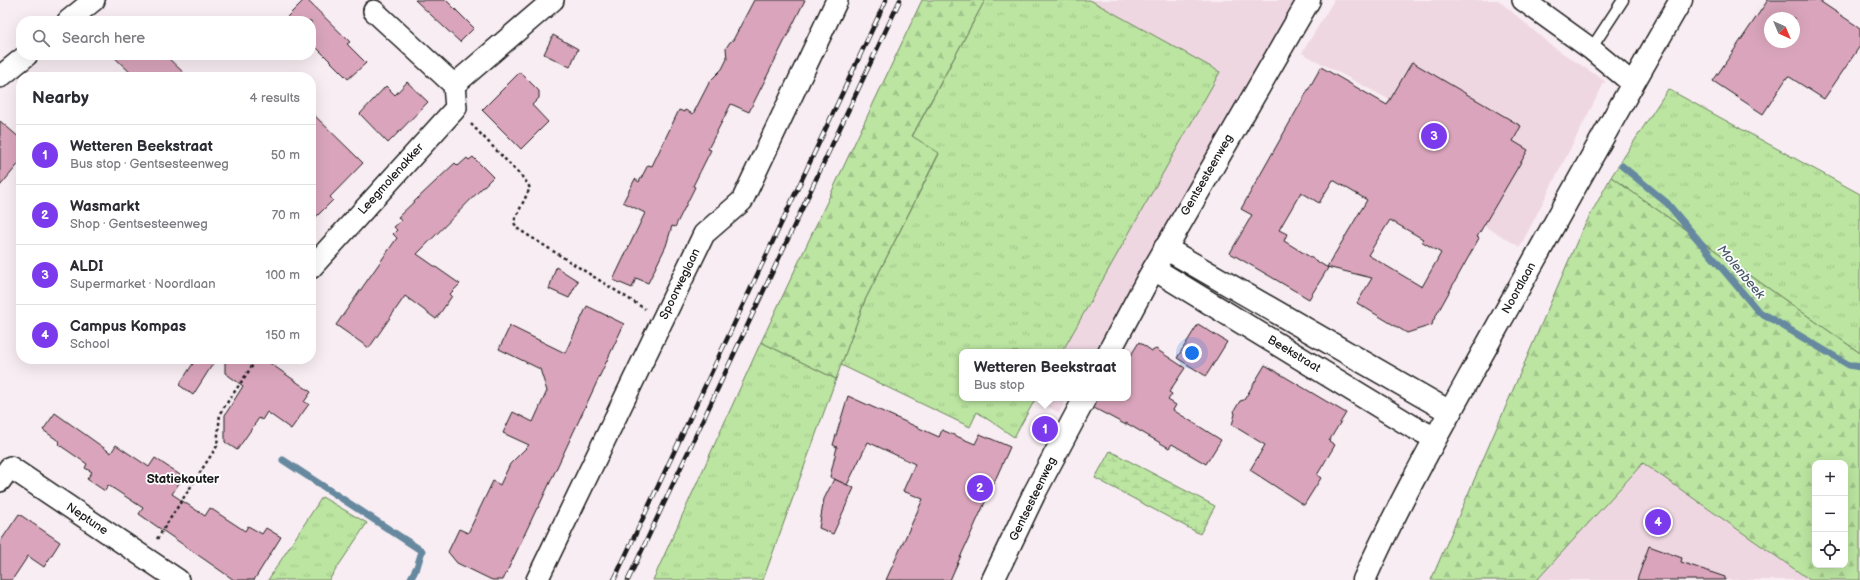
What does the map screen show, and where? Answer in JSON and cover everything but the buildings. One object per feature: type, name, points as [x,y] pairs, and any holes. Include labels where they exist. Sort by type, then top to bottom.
[{"type":"street","points":[[74,16],[94,0]]},
{"type":"street","points":[[454,85],[553,0]]},
{"type":"street","name":"Spoorweglaan","points":[[537,580],[704,234],[742,200],[837,0]]},
{"type":"street","name":"Gentsesteenweg","points":[[1111,349],[1165,248],[1309,0]]},
{"type":"street","points":[[1523,0],[1591,49],[1632,83]]},
{"type":"street","name":"Noordlaan","points":[[1364,580],[1389,524],[1435,438],[1632,83],[1681,0]]},
{"type":"street","points":[[374,11],[454,85],[456,108]]},
{"type":"street","points":[[0,78],[21,60]]},
{"type":"street","name":"Leegmolenakker","points":[[316,262],[456,108]]},
{"type":"street","points":[[1165,248],[1450,412]]},
{"type":"street","name":"Beekstraat","points":[[1154,269],[1406,422],[1435,438]]},
{"type":"street","name":"Gentsesteenweg","points":[[993,580],[1034,494],[1083,401]]},
{"type":"street","name":"Neptune","points":[[0,481],[10,467],[178,580]]},
{"type":"lane","points":[[1591,49],[1623,0]]},
{"type":"path","points":[[456,108],[528,184],[529,191],[514,223],[518,229],[662,320]]},
{"type":"path","points":[[145,558],[216,446],[220,413],[254,364]]},
{"type":"shaded area","points":[[985,0],[1296,0],[1096,349],[959,349],[959,350],[865,300],[939,154]]},
{"type":"shaded area","points":[[1334,0],[1498,0],[1552,46],[1605,81],[1520,247],[1396,174],[1390,100],[1302,53]]},
{"type":"shaded area","points":[[1038,401],[1065,401],[1059,413]]},
{"type":"shaded area","points":[[1643,463],[1810,580],[1537,580]]},
{"type":"green space","points":[[922,0],[985,0],[912,136],[939,153],[865,300],[836,379],[761,342]]},
{"type":"green space","points":[[985,0],[1090,0],[1220,72],[1064,349],[959,349],[959,401],[1034,401],[1014,437],[977,412],[970,427],[841,365],[865,300],[939,154],[912,137]]},
{"type":"green space","points":[[1668,89],[1860,194],[1860,353],[1611,177]]},
{"type":"green space","points":[[1611,177],[1860,353],[1860,580],[1810,580],[1643,463],[1537,580],[1431,580],[1581,232]]},
{"type":"green space","points":[[761,342],[836,379],[763,580],[653,580]]},
{"type":"green space","points":[[1110,451],[1215,506],[1200,534],[1095,478]]},
{"type":"green space","points":[[322,497],[367,523],[329,580],[268,580]]},
{"type":"waterway","name":"Molenbeek","points":[[1622,166],[1667,203],[1758,311],[1849,365],[1860,367]]},
{"type":"waterway","points":[[283,460],[422,551],[417,567],[410,580]]},
{"type":"railway","points":[[614,580],[886,0]]},
{"type":"railway","points":[[628,580],[900,0]]},
{"type":"place","name":"ALDI","points":[[1434,136]]},
{"type":"place","name":"Wetteren Beekstraat","points":[[1045,429]]},
{"type":"place","name":"Wasmarkt","points":[[980,488]]},
{"type":"place","name":"Campus Kompas","points":[[1658,522]]},
{"type":"district","name":"Statiekouter","points":[[183,479]]}]
